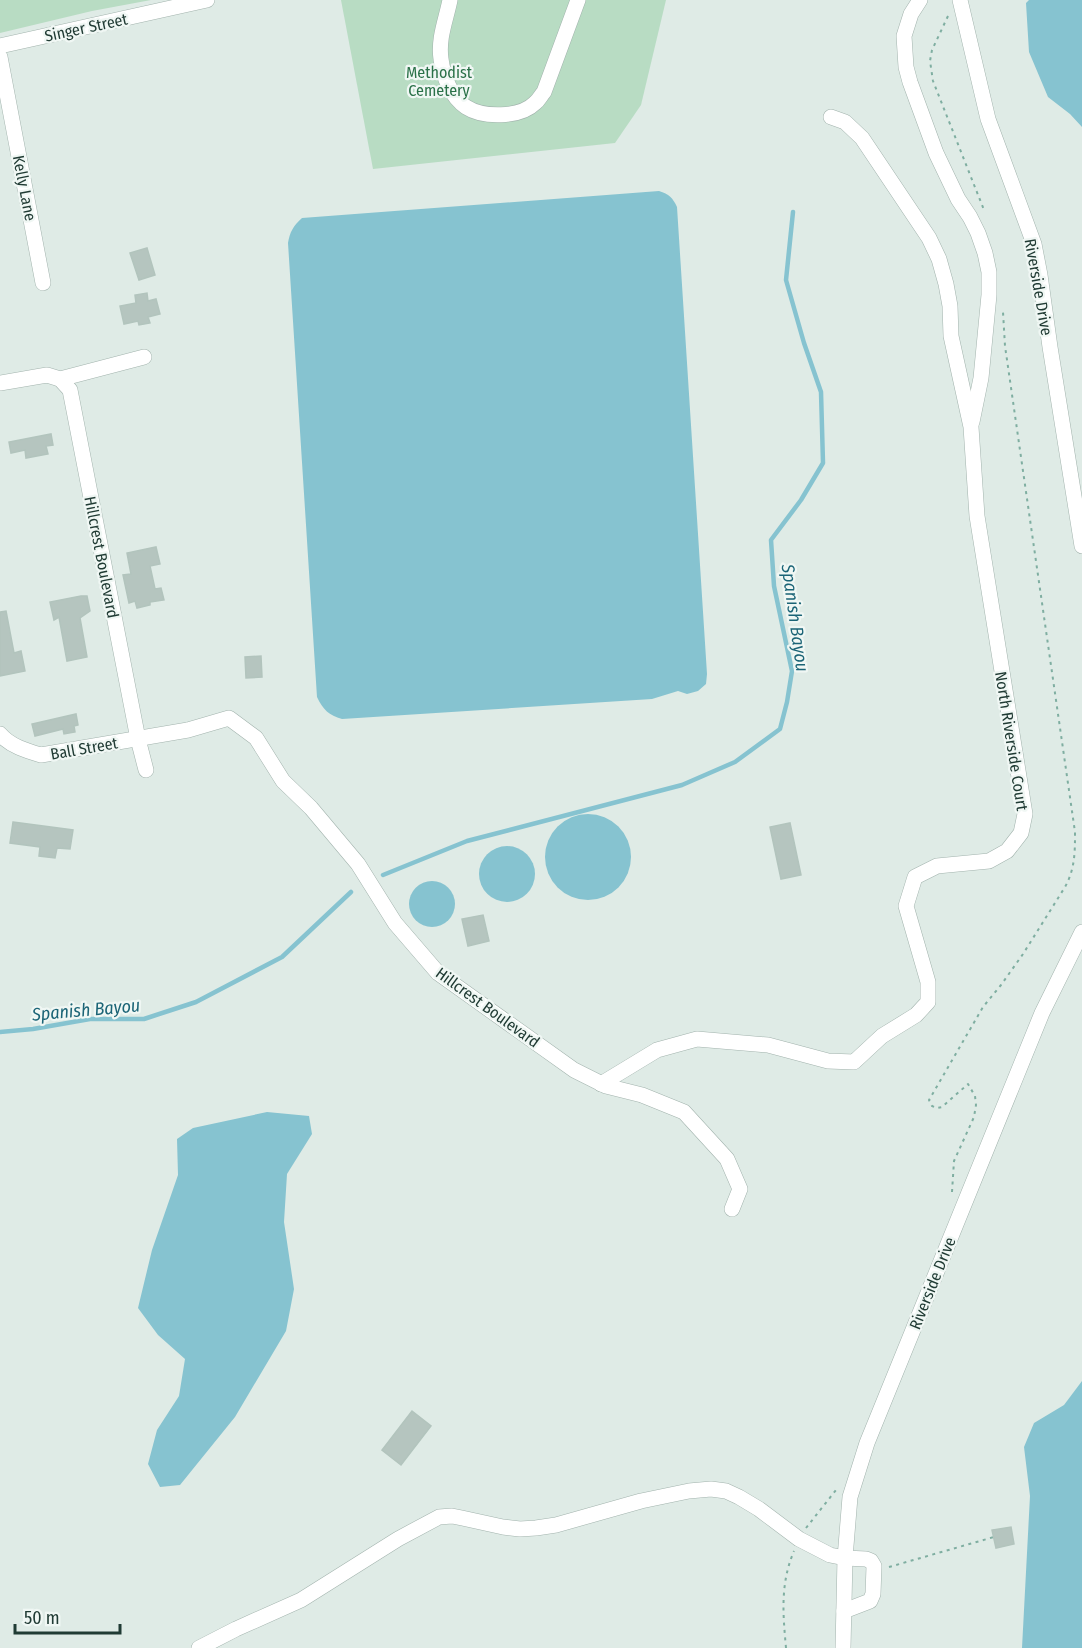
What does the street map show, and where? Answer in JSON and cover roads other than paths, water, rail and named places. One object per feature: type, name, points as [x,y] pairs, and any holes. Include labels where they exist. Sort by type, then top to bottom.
[{"type":"street","name":"Singer Street","points":[[0,46],[207,0]]},
{"type":"street","points":[[450,0],[441,34],[441,59],[448,82],[456,98],[466,107],[478,112],[501,115],[522,111],[535,104],[543,92],[578,0]]},
{"type":"street","points":[[920,0],[911,14],[904,36],[906,67],[936,153],[953,190],[978,233],[989,272],[981,378],[971,428]]},
{"type":"street","name":"Riverside Drive","points":[[956,4],[988,119],[1034,244],[1082,546]]},
{"type":"street","name":"Kelly Lane","points":[[0,57],[43,283]]},
{"type":"street","name":"North Riverside Court","points":[[601,1084],[657,1050],[697,1039],[768,1045],[828,1060],[854,1062],[882,1035],[916,1015],[928,1002],[928,982],[906,906],[915,877],[937,866],[989,861],[1007,851],[1021,833],[1025,814],[977,516],[971,428],[951,336],[950,306],[946,284],[939,259],[929,238],[862,138],[845,122],[831,117]]},
{"type":"street","points":[[0,383],[47,375],[60,379],[144,357]]},
{"type":"street","name":"Hillcrest Boulevard","points":[[60,379],[70,390],[146,770]]},
{"type":"street","name":"Hillcrest Boulevard","points":[[138,739],[188,730],[229,718],[256,738],[283,781],[311,808],[358,864],[395,923],[438,973],[574,1070],[601,1084],[642,1095],[684,1112],[727,1159],[740,1189],[732,1209]]},
{"type":"street","name":"Ball Street","points":[[0,734],[4,739],[23,750],[41,755],[138,739]]},
{"type":"street","name":"Riverside Drive","points":[[843,1648],[845,1558],[850,1497],[867,1443],[1042,1013],[1082,932]]},
{"type":"street","points":[[199,1648],[301,1600],[398,1539],[439,1517],[452,1516],[520,1529],[536,1528],[556,1525],[641,1501],[711,1489],[726,1491],[740,1497],[799,1539],[830,1555],[866,1558],[871,1561],[874,1566],[873,1594],[870,1601],[844,1611]]},
{"type":"water","points":[[1029,0],[1082,0],[1082,127],[1070,114],[1048,97],[1029,52],[1026,3]]},
{"type":"water","points":[[659,191],[670,197],[677,207],[706,684],[698,691],[687,694],[678,691],[652,699],[342,719],[330,714],[317,697],[288,243],[294,227],[302,218]]},
{"type":"water","points":[[588,814],[612,821],[624,833],[631,857],[624,881],[612,893],[588,900],[564,893],[552,881],[545,857],[552,833],[564,821]]},
{"type":"water","points":[[507,846],[518,848],[527,854],[533,863],[535,874],[533,885],[527,894],[518,900],[507,902],[496,900],[487,894],[481,885],[479,874],[481,863],[487,854],[496,848]]},
{"type":"water","points":[[432,881],[448,888],[455,904],[448,920],[432,927],[416,920],[409,904],[416,888]]},
{"type":"water","points":[[267,1112],[309,1116],[312,1134],[287,1174],[284,1222],[294,1289],[286,1331],[235,1417],[180,1485],[160,1487],[148,1464],[157,1430],[179,1396],[185,1359],[158,1335],[138,1308],[152,1250],[178,1175],[177,1139],[193,1128]]},
{"type":"water","points":[[1082,1381],[1082,1648],[1022,1648],[1030,1496],[1024,1447],[1034,1423],[1064,1405]]},
{"type":"waterway","name":"Spanish Bayou","points":[[383,875],[467,841],[682,785],[735,762],[780,729],[792,671],[774,586],[771,540],[801,500],[823,463],[821,392],[786,280],[793,212]]},
{"type":"waterway","name":"Spanish Bayou","points":[[0,1032],[90,1019],[144,1019],[196,1002],[282,957],[351,892]]},
{"type":"park label","name":"Methodist Cemetery","points":[[439,81]]}]
